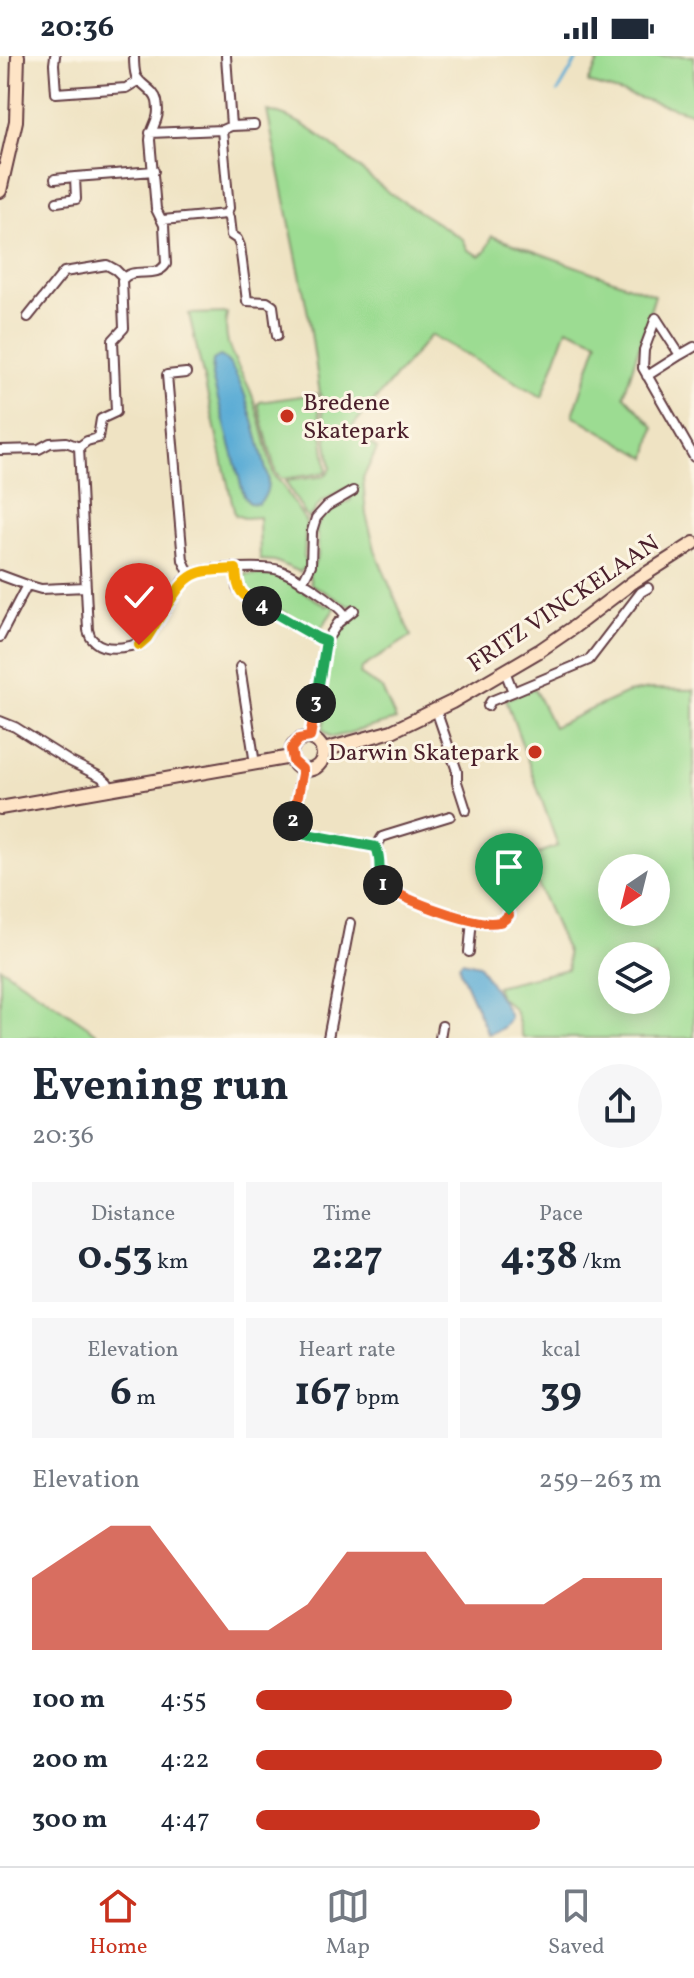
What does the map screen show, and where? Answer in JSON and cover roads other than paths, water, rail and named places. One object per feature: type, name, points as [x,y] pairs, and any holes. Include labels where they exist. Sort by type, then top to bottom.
[{"type":"street","points":[[0,191],[16,121],[18,56]]},
{"type":"street","points":[[55,56],[56,93],[126,88],[139,80]]},
{"type":"street","points":[[79,447],[98,438],[100,420],[113,415],[117,409],[113,340],[124,330],[123,277],[130,273],[159,271],[164,268],[166,260],[163,220],[156,209],[151,162],[150,133],[157,120],[157,100],[135,73],[134,56]]},
{"type":"street","points":[[226,56],[231,126]]},
{"type":"street","points":[[150,133],[222,130],[231,126],[254,125]]},
{"type":"street","points":[[222,130],[229,208],[226,214]]},
{"type":"street","points":[[55,179],[154,171]]},
{"type":"street","points":[[57,202],[76,199],[75,177]]},
{"type":"street","points":[[163,220],[226,214]]},
{"type":"street","points":[[226,214],[231,235],[240,246],[247,301],[267,302],[273,306],[277,336]]},
{"type":"street","points":[[28,317],[58,272],[107,265],[123,277]]},
{"type":"street","points":[[680,355],[656,318],[643,354],[643,368],[694,457]]},
{"type":"street","points":[[647,376],[694,347]]},
{"type":"street","points":[[186,373],[167,375],[183,560],[190,575]]},
{"type":"street","points":[[0,450],[39,449],[52,442],[70,442],[79,447]]},
{"type":"street","points":[[79,447],[88,628],[97,644],[105,647],[139,645],[180,585],[190,575],[204,571],[273,569],[284,572],[336,603],[346,616]]},
{"type":"street","points":[[302,583],[311,565],[312,532],[316,518],[327,506],[353,491]]},
{"type":"street","name":"FRITZ VINCKELAAN","points":[[324,750],[392,731],[436,710],[640,587],[694,543]]},
{"type":"street","points":[[236,569],[237,588],[244,596],[326,641]]},
{"type":"street","points":[[0,575],[41,589],[86,587]]},
{"type":"street","points":[[0,637],[27,585]]},
{"type":"street","points":[[488,706],[491,701],[589,660],[640,587]]},
{"type":"street","points":[[310,737],[326,641],[333,629],[354,610]]},
{"type":"street","points":[[240,667],[255,764]]},
{"type":"street","points":[[505,671],[513,692]]},
{"type":"street","points":[[436,710],[457,771],[457,782],[466,810]]},
{"type":"street","points":[[0,721],[101,777],[111,789]]},
{"type":"street","points":[[302,738],[319,741],[324,750],[319,766],[311,770],[295,765],[291,757],[291,749],[302,738]]},
{"type":"street","points":[[0,808],[291,757]]},
{"type":"street","points":[[302,769],[290,831],[376,847]]},
{"type":"street","points":[[376,847],[382,837],[450,816]]},
{"type":"street","points":[[376,847],[380,857],[379,878],[383,886],[463,919],[496,923],[509,915]]},
{"type":"street","points":[[469,952],[472,920]]},
{"type":"street","points":[[328,1038],[350,923]]},
{"type":"street","points":[[440,1038],[442,1026]]},
{"type":"water","points":[[220,356],[236,375],[256,430],[268,477],[266,492],[258,504],[249,503],[244,496],[212,377],[213,360]]},
{"type":"water","points":[[462,961],[479,965],[505,1007],[510,1018],[498,1030],[488,1034],[460,971]]},
{"type":"waterway","points":[[558,92],[579,56]]},
{"type":"place","name":"Bredene Skatepark","points":[[287,416]]},
{"type":"place","name":"Darwin Skatepark","points":[[535,752]]}]
